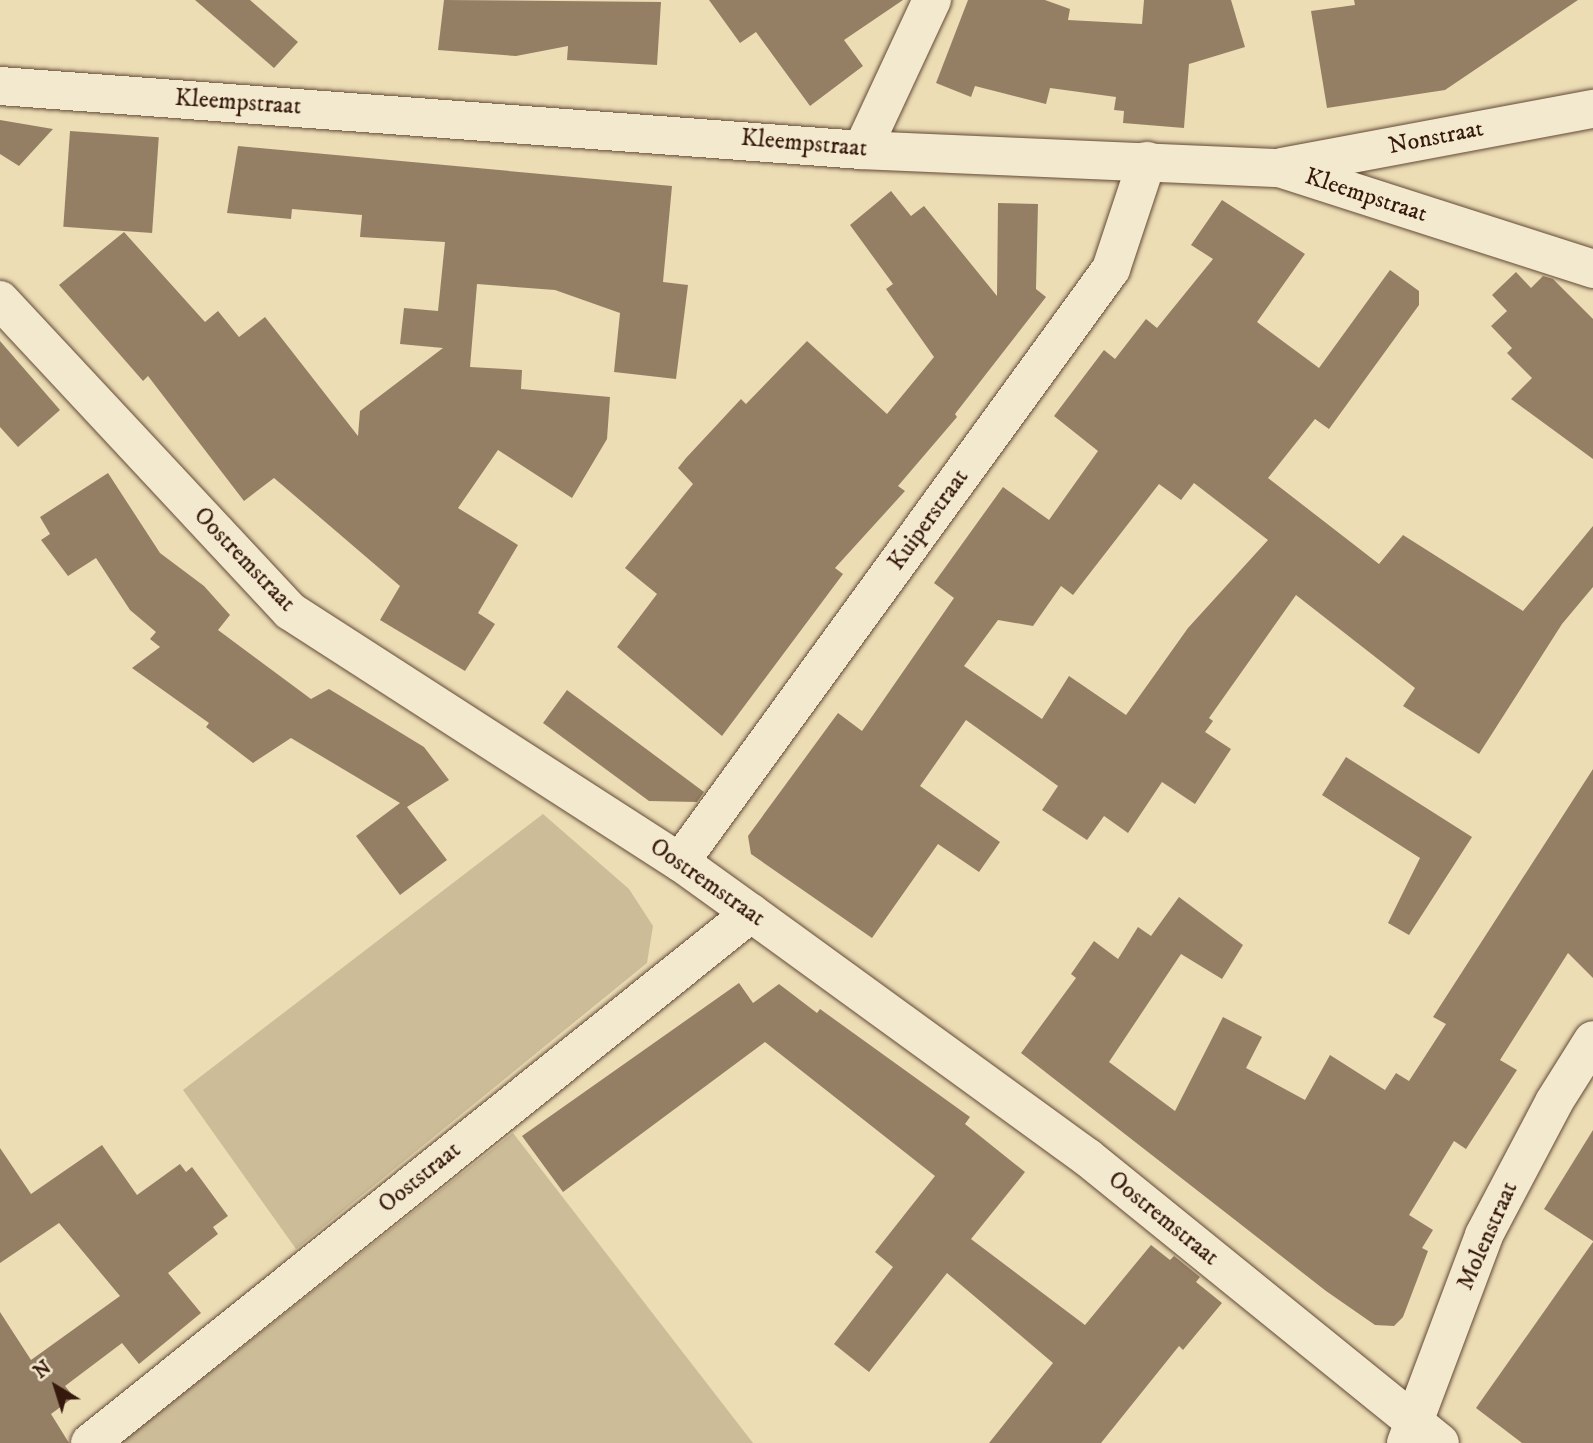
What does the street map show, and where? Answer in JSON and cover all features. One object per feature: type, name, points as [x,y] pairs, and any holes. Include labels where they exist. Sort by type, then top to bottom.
[{"type":"street","points":[[862,149],[932,0]]},
{"type":"street","name":"Kleempstraat","points":[[0,86],[862,149],[1279,168],[1593,269]]},
{"type":"street","name":"Nonstraat","points":[[1279,168],[1592,108]]},
{"type":"street","name":"Kuiperstraat","points":[[680,862],[1111,269],[1147,161]]},
{"type":"street","name":"Oostremstraat","points":[[0,300],[290,611],[680,862],[1087,1157],[1420,1436]]},
{"type":"street","name":"Ooststraat","points":[[90,1443],[751,913]]},
{"type":"street","name":"Molenstraat","points":[[1420,1436],[1484,1235],[1554,1102],[1593,1041]]},
{"type":"shaded area","points":[[543,814],[629,889],[653,926],[647,963],[296,1249],[183,1090]]},
{"type":"shaded area","points":[[513,1133],[753,1443],[121,1443]]},
{"type":"building","points":[[195,0],[250,0],[298,42],[274,68]]},
{"type":"building","points":[[444,0],[661,2],[657,65],[567,60],[568,46],[516,56],[438,50]]},
{"type":"building","points":[[709,0],[903,0],[844,40],[863,66],[810,106],[756,32],[740,43]]},
{"type":"building","points":[[968,0],[1045,0],[1070,9],[1068,20],[1142,24],[1144,0],[1231,0],[1245,47],[1189,64],[1184,128],[1123,123],[1124,111],[1114,110],[1116,97],[1050,88],[1046,104],[975,86],[971,97],[936,83]]},
{"type":"building","points":[[1354,0],[1578,0],[1445,90],[1327,108],[1311,11],[1355,5]]},
{"type":"building","points":[[0,120],[53,129],[19,166],[0,154]]},
{"type":"building","points":[[70,131],[159,137],[152,233],[63,227]]},
{"type":"building","points":[[238,146],[672,186],[663,282],[688,285],[676,379],[614,372],[620,313],[555,290],[477,284],[470,367],[522,370],[521,389],[610,397],[607,439],[572,498],[498,450],[458,508],[518,545],[478,613],[495,624],[465,671],[380,620],[400,586],[274,478],[244,501],[148,376],[143,381],[59,285],[124,232],[205,322],[218,311],[239,337],[265,317],[358,436],[360,411],[443,348],[400,344],[404,308],[438,311],[445,242],[360,237],[362,215],[292,209],[291,219],[227,213]]},
{"type":"building","points":[[891,191],[911,216],[924,206],[997,296],[998,203],[1038,204],[1036,289],[1046,297],[955,414],[957,417],[898,486],[905,491],[835,568],[843,574],[722,736],[617,647],[657,594],[625,568],[693,484],[678,468],[686,458],[741,399],[746,404],[807,341],[887,414],[934,357],[886,289],[893,284],[850,225]]},
{"type":"building","points":[[1222,200],[1305,254],[1257,322],[1319,368],[1390,270],[1419,291],[1419,305],[1329,429],[1315,419],[1268,478],[1379,564],[1403,535],[1523,611],[1593,526],[1593,587],[1562,624],[1479,754],[1403,706],[1415,688],[1296,595],[1209,718],[1213,721],[1205,732],[1231,749],[1195,804],[1162,782],[1128,833],[1104,816],[1087,840],[1042,810],[1058,786],[966,720],[920,786],[1000,842],[979,872],[938,844],[872,938],[751,854],[748,836],[838,713],[862,731],[954,598],[934,583],[1003,487],[1049,520],[1098,451],[1054,416],[1104,350],[1115,359],[1146,319],[1157,328],[1213,259],[1191,245]],"holes":[[[1194,483],[1268,540],[1188,628],[1126,715],[1069,676],[1042,719],[964,666],[998,620],[1033,626],[1061,586],[1073,595],[1159,484],[1181,500]]]},
{"type":"building","points":[[1516,272],[1531,288],[1543,276],[1553,279],[1593,319],[1593,459],[1511,399],[1532,378],[1507,353],[1512,348],[1491,326],[1507,311],[1492,295]]},
{"type":"building","points":[[0,341],[60,410],[18,447],[0,427]]},
{"type":"building","points":[[108,473],[160,553],[204,586],[230,615],[218,630],[311,699],[329,689],[424,747],[449,780],[407,807],[447,860],[400,895],[356,836],[400,803],[291,738],[253,763],[206,727],[209,723],[132,668],[160,647],[150,639],[156,632],[130,610],[96,558],[68,576],[41,540],[50,534],[40,517]]},
{"type":"building","points":[[567,690],[704,792],[697,802],[649,801],[543,723]]},
{"type":"building","points":[[1346,757],[1472,837],[1409,935],[1388,923],[1420,858],[1322,795]]},
{"type":"building","points":[[1593,769],[1593,978],[1568,953],[1500,1060],[1517,1070],[1466,1149],[1454,1141],[1409,1215],[1433,1230],[1422,1248],[1428,1251],[1403,1317],[1394,1326],[1375,1325],[1326,1291],[1021,1053],[1076,978],[1071,974],[1094,941],[1118,959],[1138,927],[1151,936],[1179,897],[1243,945],[1222,979],[1181,954],[1109,1062],[1175,1111],[1223,1017],[1262,1037],[1246,1068],[1305,1100],[1330,1055],[1385,1090],[1396,1073],[1409,1081],[1446,1024],[1433,1017]]},
{"type":"building","points":[[739,983],[753,1003],[779,984],[817,1013],[820,1009],[970,1117],[965,1124],[1025,1172],[971,1239],[1085,1325],[1151,1245],[1170,1260],[1174,1256],[1200,1277],[1196,1282],[1222,1303],[1183,1350],[1179,1346],[1101,1443],[989,1443],[1053,1363],[947,1273],[869,1372],[834,1344],[893,1267],[875,1252],[935,1176],[765,1042],[563,1192],[522,1136]]},
{"type":"building","points":[[1593,1130],[1593,1241],[1544,1209]]},
{"type":"building","points":[[102,1145],[137,1195],[180,1164],[186,1172],[192,1167],[228,1216],[213,1227],[218,1234],[168,1273],[201,1313],[139,1364],[122,1343],[65,1386],[74,1397],[51,1414],[69,1443],[0,1443],[0,1312],[31,1360],[120,1296],[59,1223],[0,1263],[0,1148],[31,1194]]},
{"type":"building","points":[[1593,1242],[1593,1443],[1522,1443],[1476,1408]]}]
